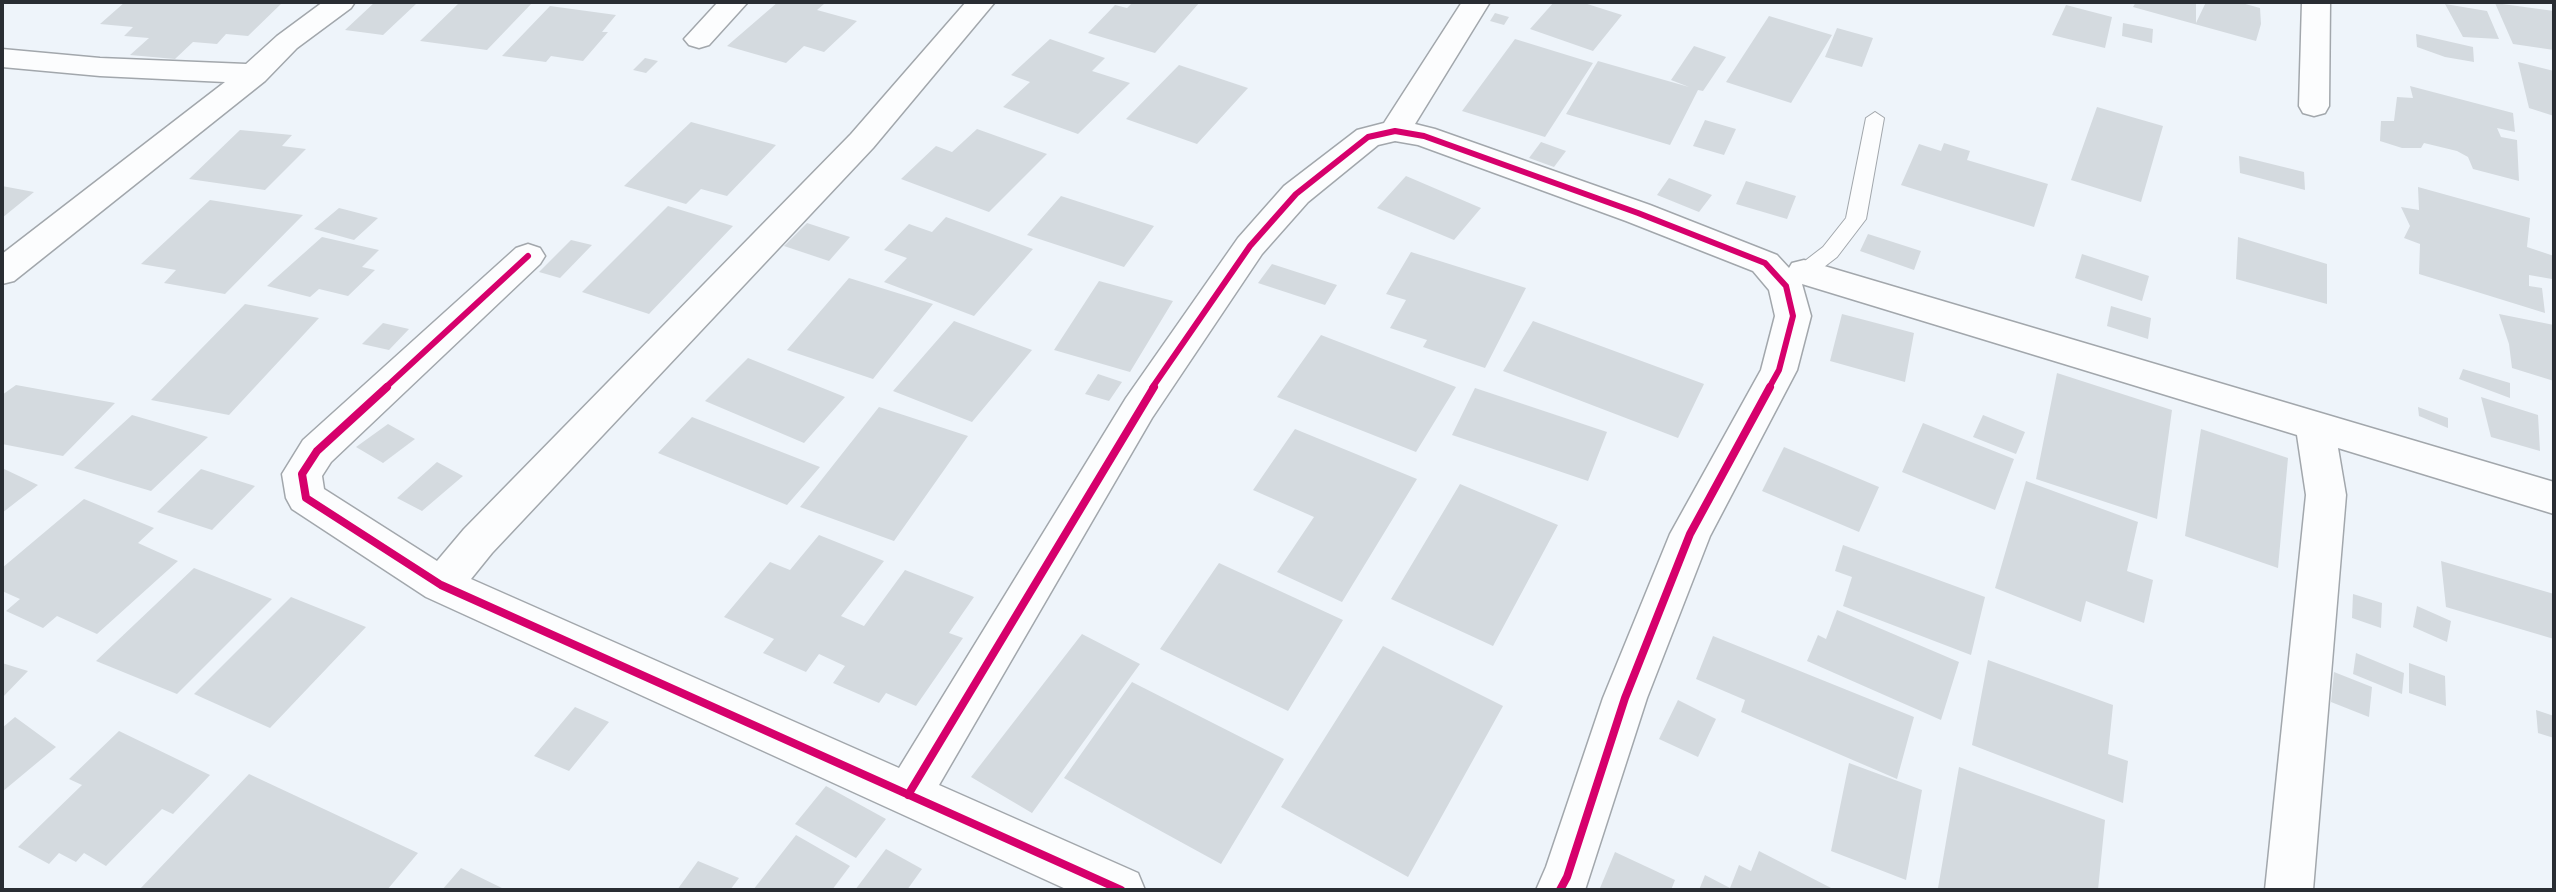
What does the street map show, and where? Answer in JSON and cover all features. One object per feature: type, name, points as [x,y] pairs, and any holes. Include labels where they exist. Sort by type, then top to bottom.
[{"type":"street","points":[[2,272],[254,74],[288,42],[341,2]]},
{"type":"street","points":[[698,39],[734,2]]},
{"type":"street","points":[[441,585],[478,541],[862,141],[981,2]]},
{"type":"street","points":[[1395,131],[1476,2]]},
{"type":"street","points":[[2314,106],[2316,2]]},
{"type":"street","points":[[2,58],[100,67],[254,74]]},
{"type":"street","points":[[908,795],[1139,408],[1250,246],[1296,194],[1368,137],[1395,131],[1437,141],[1714,243],[1795,279],[2315,425],[2554,498]]},
{"type":"street","points":[[528,256],[317,451],[302,474],[306,498],[441,585],[1121,890]]},
{"type":"street","points":[[1560,890],[1567,877],[1625,698],[1690,534],[1779,370],[1793,316],[1795,279]]},
{"type":"street","points":[[2289,890],[2326,495],[2315,425]]},
{"type":"lane","points":[[1795,279],[1830,252],[1856,219],[1875,118]]},
{"type":"building","points":[[125,2],[283,2],[248,36],[226,34],[217,44],[193,42],[175,59],[130,55],[149,38],[124,36],[133,27],[100,24]]},
{"type":"building","points":[[375,2],[416,4],[383,35],[345,30]]},
{"type":"building","points":[[460,2],[533,2],[487,50],[420,41]]},
{"type":"building","points":[[778,2],[816,2],[824,4],[817,10],[857,21],[824,52],[804,46],[786,63],[727,46]]},
{"type":"building","points":[[1133,2],[1200,2],[1155,53],[1088,33],[1115,5],[1127,8]]},
{"type":"building","points":[[1554,2],[1581,2],[1622,15],[1593,51],[1530,29]]},
{"type":"building","points":[[2136,2],[2196,2],[2196,23],[2206,2],[2238,2],[2260,8],[2261,24],[2256,41],[2133,7]]},
{"type":"building","points":[[2495,3],[2554,11],[2554,50],[2513,44]]},
{"type":"building","points":[[2445,4],[2487,11],[2499,39],[2463,37]]},
{"type":"building","points":[[2066,5],[2112,17],[2105,48],[2052,35]]},
{"type":"building","points":[[550,6],[616,15],[602,32],[608,32],[583,61],[551,56],[546,62],[502,56]]},
{"type":"building","points":[[1495,13],[1509,17],[1504,25],[1490,21]]},
{"type":"building","points":[[1769,16],[1832,35],[1791,103],[1726,82]]},
{"type":"building","points":[[2123,23],[2153,29],[2152,43],[2122,36]]},
{"type":"building","points":[[1837,28],[1873,38],[1862,67],[1825,57]]},
{"type":"building","points":[[2416,34],[2473,47],[2474,62],[2445,57],[2417,47]]},
{"type":"building","points":[[1050,39],[1105,58],[1092,71],[1130,83],[1078,134],[1003,107],[1030,82],[1011,75]]},
{"type":"building","points":[[1515,39],[1593,63],[1545,137],[1462,111]]},
{"type":"building","points":[[1694,46],[1726,57],[1703,91],[1698,90],[1670,145],[1566,114],[1598,61],[1689,87],[1671,80]]},
{"type":"building","points":[[645,58],[658,61],[646,73],[633,70]]},
{"type":"building","points":[[2518,62],[2554,71],[2554,116],[2529,108]]},
{"type":"building","points":[[1179,65],[1248,88],[1197,144],[1126,119]]},
{"type":"building","points":[[2410,86],[2513,113],[2515,132],[2497,128],[2501,137],[2517,140],[2519,181],[2473,169],[2468,157],[2457,151],[2424,143],[2421,148],[2402,148],[2380,141],[2381,121],[2394,121],[2397,97],[2413,98]]},
{"type":"building","points":[[2097,107],[2163,126],[2141,202],[2071,180]]},
{"type":"building","points":[[1705,120],[1736,129],[1724,155],[1693,146]]},
{"type":"building","points":[[691,122],[776,145],[727,196],[701,189],[686,204],[624,186]]},
{"type":"building","points":[[977,129],[1047,154],[989,212],[901,179],[936,146],[952,152]]},
{"type":"building","points":[[240,130],[292,135],[282,146],[306,149],[265,190],[189,179]]},
{"type":"building","points":[[1541,142],[1566,151],[1554,167],[1529,158]]},
{"type":"building","points":[[1944,143],[1970,151],[1967,160],[2048,184],[2034,227],[1901,185],[1919,144],[1941,151]]},
{"type":"building","points":[[2239,156],[2304,172],[2305,190],[2240,173]]},
{"type":"building","points":[[1406,176],[1481,208],[1454,240],[1377,208]]},
{"type":"building","points":[[1669,178],[1712,195],[1699,212],[1657,195]]},
{"type":"building","points":[[1746,181],[1796,196],[1787,219],[1736,204]]},
{"type":"building","points":[[2,186],[34,192],[2,218]]},
{"type":"building","points":[[2418,187],[2530,218],[2527,247],[2554,256],[2552,279],[2529,275],[2529,286],[2542,288],[2545,313],[2419,274],[2420,244],[2404,238],[2410,226],[2401,207],[2419,210]]},
{"type":"building","points":[[1061,196],[1154,226],[1124,267],[1027,235]]},
{"type":"building","points":[[210,200],[303,215],[225,294],[164,283],[176,270],[141,264]]},
{"type":"building","points":[[668,206],[733,226],[649,314],[582,292]]},
{"type":"building","points":[[339,208],[378,218],[354,240],[314,229]]},
{"type":"building","points":[[946,217],[1033,249],[974,316],[884,282],[907,258],[884,250],[909,224],[932,232]]},
{"type":"building","points":[[807,223],[850,237],[829,261],[784,246]]},
{"type":"building","points":[[1868,234],[1921,251],[1914,270],[1860,251]]},
{"type":"building","points":[[322,237],[379,250],[362,267],[375,270],[348,296],[319,289],[310,297],[267,286]]},
{"type":"building","points":[[2238,237],[2327,264],[2327,304],[2236,279]]},
{"type":"building","points":[[571,240],[592,245],[560,278],[539,272]]},
{"type":"building","points":[[1411,252],[1526,288],[1485,368],[1423,347],[1427,340],[1390,328],[1406,300],[1386,294]]},
{"type":"building","points":[[2082,254],[2149,276],[2142,301],[2075,278]]},
{"type":"building","points":[[1272,264],[1337,285],[1325,305],[1258,283]]},
{"type":"building","points":[[849,278],[933,304],[873,379],[787,350]]},
{"type":"building","points":[[1099,281],[1173,301],[1130,372],[1054,350]]},
{"type":"building","points":[[245,304],[319,318],[229,415],[151,400]]},
{"type":"building","points":[[2111,306],[2151,318],[2148,339],[2107,326]]},
{"type":"building","points":[[1842,314],[1914,333],[1905,382],[1830,361]]},
{"type":"building","points":[[2499,314],[2554,325],[2554,381],[2512,368],[2509,344]]},
{"type":"building","points":[[954,321],[1032,350],[972,422],[893,391]]},
{"type":"building","points":[[1533,321],[1704,384],[1678,438],[1503,371]]},
{"type":"building","points":[[383,323],[409,329],[389,350],[362,344]]},
{"type":"building","points":[[1321,335],[1456,387],[1416,452],[1277,397]]},
{"type":"building","points":[[748,358],[845,397],[804,443],[705,401]]},
{"type":"building","points":[[2463,369],[2510,383],[2510,398],[2459,379]]},
{"type":"building","points":[[2057,373],[2172,410],[2157,519],[2036,479]]},
{"type":"building","points":[[1098,374],[1122,382],[1109,401],[1085,394]]},
{"type":"building","points":[[16,385],[115,403],[63,456],[2,444],[2,395]]},
{"type":"building","points":[[1475,388],[1607,432],[1588,481],[1452,435]]},
{"type":"building","points":[[2481,397],[2538,415],[2540,451],[2491,437]]},
{"type":"building","points":[[879,407],[968,436],[894,541],[800,507]]},
{"type":"building","points":[[2418,407],[2448,418],[2448,428],[2419,416]]},
{"type":"building","points":[[132,415],[208,437],[151,491],[74,468]]},
{"type":"building","points":[[1983,415],[2025,432],[2016,454],[1973,437]]},
{"type":"building","points":[[692,417],[820,467],[787,505],[658,453]]},
{"type":"building","points":[[1923,423],[2014,459],[1995,510],[1902,472]]},
{"type":"building","points":[[388,424],[415,439],[383,463],[356,447]]},
{"type":"building","points":[[1295,429],[1417,479],[1342,602],[1277,572],[1314,517],[1253,490]]},
{"type":"building","points":[[2201,429],[2288,458],[2278,568],[2185,536]]},
{"type":"building","points":[[1784,447],[1879,487],[1859,532],[1762,491]]},
{"type":"building","points":[[437,462],[463,476],[422,511],[397,498]]},
{"type":"building","points":[[2,468],[38,485],[2,513]]},
{"type":"building","points":[[201,469],[255,486],[212,530],[157,512]]},
{"type":"building","points":[[2026,481],[2138,522],[2127,571],[2153,580],[2144,623],[2086,601],[2081,622],[1995,588]]},
{"type":"building","points":[[1460,484],[1558,525],[1493,646],[1391,599]]},
{"type":"building","points":[[84,499],[154,528],[138,543],[178,561],[97,634],[57,616],[43,628],[6,611],[20,599],[2,591],[2,568]]},
{"type":"building","points":[[819,535],[884,561],[841,616],[864,626],[905,570],[974,597],[949,633],[963,638],[916,706],[886,693],[879,703],[833,683],[845,666],[819,654],[806,672],[763,653],[774,639],[724,617],[770,562],[790,570]]},
{"type":"building","points":[[1843,545],[1985,597],[1971,655],[1843,606],[1852,577],[1835,571]]},
{"type":"building","points":[[2441,561],[2554,594],[2554,639],[2446,607]]},
{"type":"building","points":[[1219,563],[1343,620],[1288,711],[1160,649]]},
{"type":"building","points":[[194,568],[272,599],[177,694],[96,661]]},
{"type":"building","points":[[2353,594],[2382,603],[2381,628],[2352,618]]},
{"type":"building","points":[[291,597],[366,627],[270,728],[194,694]]},
{"type":"building","points":[[2417,606],[2451,621],[2447,642],[2413,627]]},
{"type":"building","points":[[1837,610],[1959,662],[1941,720],[1807,661],[1818,635],[1826,639]]},
{"type":"building","points":[[1082,634],[1140,664],[1032,813],[971,777]]},
{"type":"building","points":[[1713,636],[1914,717],[1897,779],[1741,712],[1745,700],[1696,679]]},
{"type":"building","points":[[1383,646],[1503,706],[1408,877],[1281,807]]},
{"type":"building","points":[[2356,653],[2404,673],[2402,694],[2353,674]]},
{"type":"building","points":[[1988,660],[2113,705],[2108,754],[2128,761],[2123,803],[1972,745]]},
{"type":"building","points":[[2,663],[28,671],[2,698]]},
{"type":"building","points":[[2409,663],[2445,676],[2446,706],[2409,693]]},
{"type":"building","points":[[2334,672],[2372,687],[2369,717],[2331,702]]},
{"type":"building","points":[[1132,682],[1284,759],[1221,864],[1064,778]]},
{"type":"building","points":[[1678,700],[1716,719],[1698,757],[1659,739]]},
{"type":"building","points":[[575,707],[609,722],[569,771],[534,756]]},
{"type":"building","points":[[2536,710],[2554,716],[2554,738],[2538,733]]},
{"type":"building","points":[[15,717],[56,747],[2,792],[2,728]]},
{"type":"building","points":[[119,731],[210,775],[173,814],[162,809],[106,866],[84,853],[76,862],[59,853],[49,864],[18,847],[82,785],[69,779]]},
{"type":"building","points":[[1849,763],[1922,790],[1906,880],[1831,851]]},
{"type":"building","points":[[1959,767],[2105,820],[2098,890],[1938,888]]},
{"type":"building","points":[[249,774],[418,853],[387,890],[139,890]]},
{"type":"building","points":[[826,786],[886,819],[856,858],[795,824]]},
{"type":"building","points":[[796,835],[850,866],[832,890],[753,890]]},
{"type":"building","points":[[886,849],[922,869],[907,890],[855,890]]},
{"type":"building","points":[[1759,851],[1835,890],[1699,890],[1705,875],[1730,888],[1739,865],[1751,871]]},
{"type":"building","points":[[1615,852],[1675,880],[1671,890],[1600,888]]},
{"type":"building","points":[[698,861],[739,878],[730,890],[677,890]]},
{"type":"building","points":[[461,868],[506,890],[442,890]]},
{"type":"cycle path","points":[[908,795],[1139,408],[1250,246],[1296,194],[1368,137],[1395,131],[1424,136],[1638,213],[1765,263],[1786,286],[1793,316],[1779,370],[1690,534],[1625,698],[1567,877],[1560,890]]},
{"type":"cycle path","points":[[528,256],[317,451],[302,474],[306,498],[441,585],[1121,890]]}]
